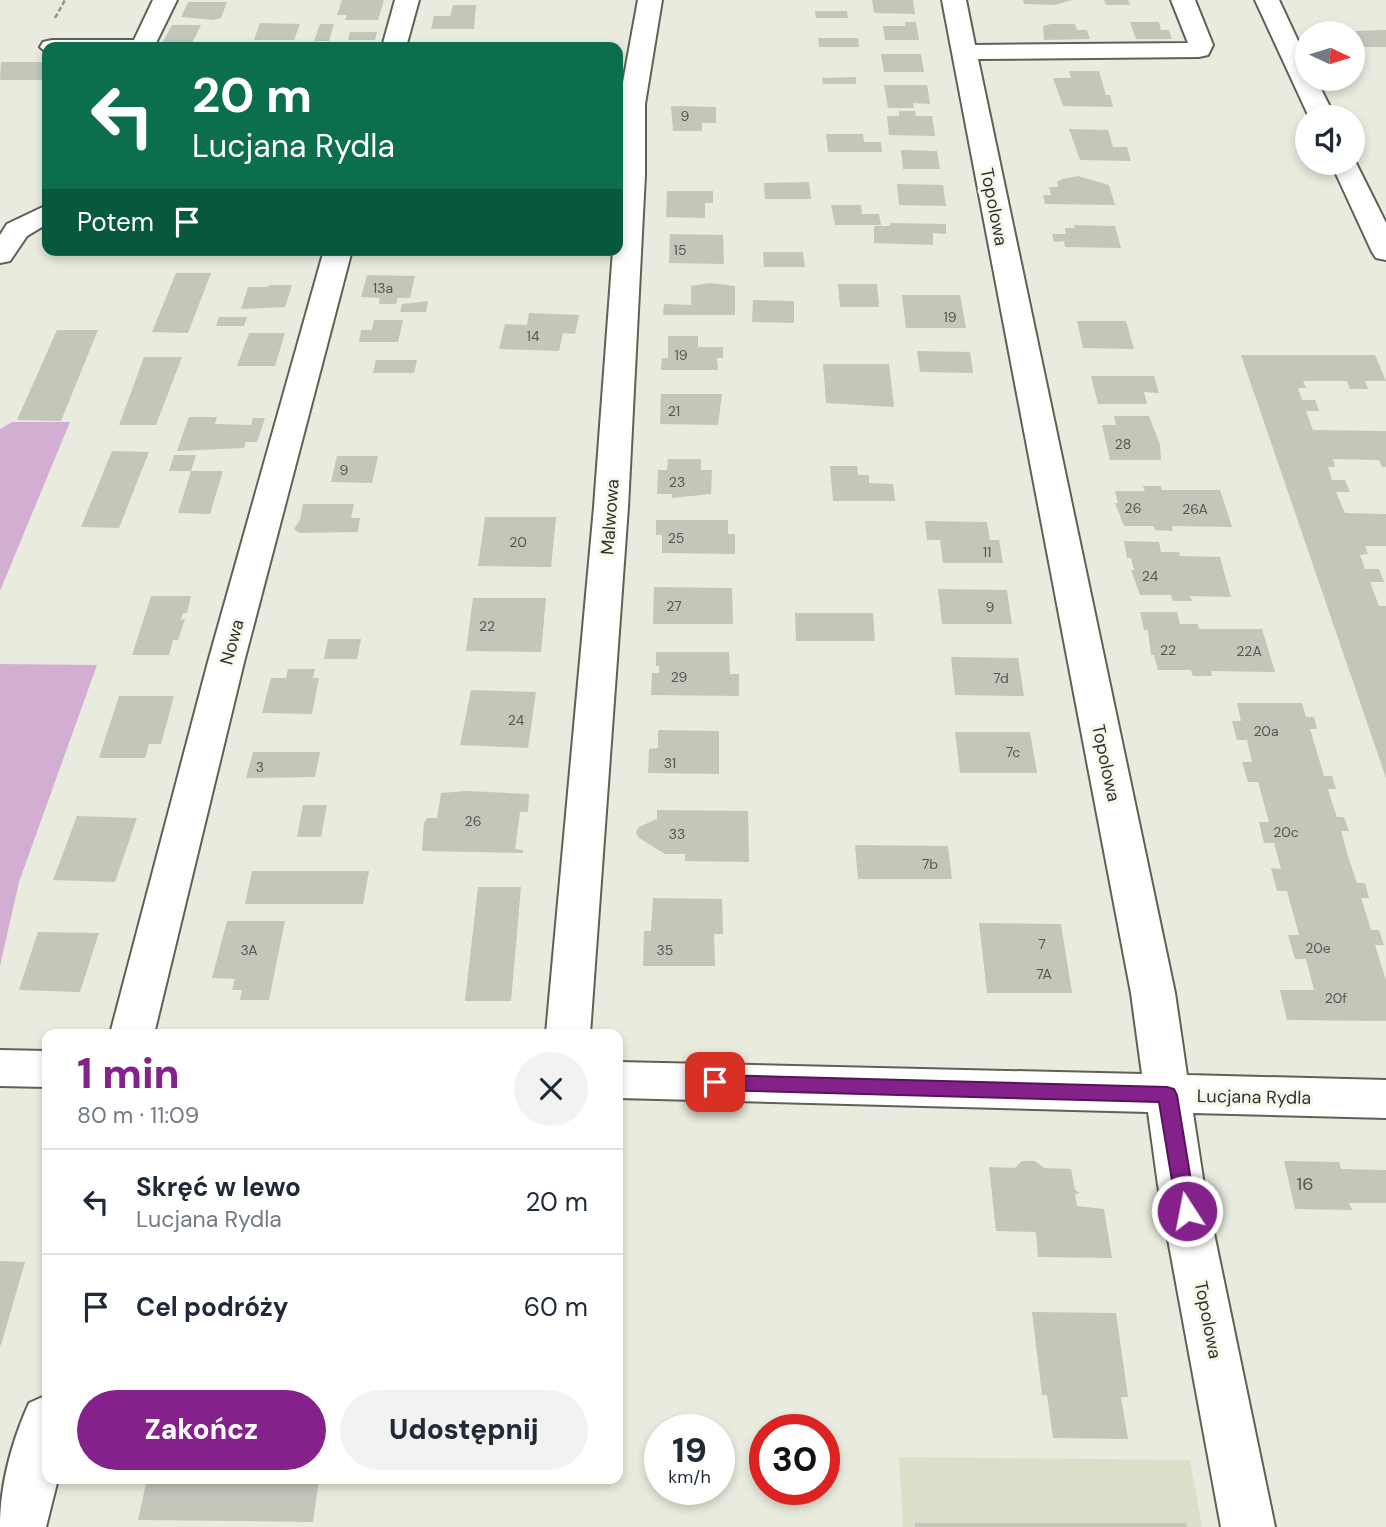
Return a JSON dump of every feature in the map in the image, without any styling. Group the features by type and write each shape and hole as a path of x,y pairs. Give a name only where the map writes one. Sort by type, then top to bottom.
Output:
{"street":[{"path":"144,42 165,0"},
{"path":"395,42 407,0"},
{"name":"Malwowa","path":"568,1029 611,507 632,175 632,104 650,0"},
{"name":"Topolowa","path":"954,0 1153,993 1181,1185 1248,1527"},
{"path":"964,52 1199,50 1200,44 1183,0"},
{"path":"1267,0 1316,105"},
{"path":"1349,175 1386,253"},
{"path":"0,255 17,230 42,216"},
{"name":"Nowa","path":"133,1029 226,662 336,256"},
{"path":"0,1068 42,1069"},
{"name":"Lucjana Rydla","path":"623,1080 1386,1099"},
{"path":"19,1527 42,1439"}],"shaded area":[{"path":"12,422 70,422 0,591 0,429"},
{"path":"0,664 97,665 19,882 0,966"},
{"path":"899,1457 1190,1460 1202,1527 903,1527"}],"building":[{"path":"342,0 384,0 378,20 345,20 347,15 337,15"},
{"path":"872,0 913,0 915,14 874,13"},
{"path":"1023,0 1072,0 1055,5 1024,4"},
{"path":"1104,0 1128,0 1130,5 1106,5"},
{"path":"188,2 227,2 221,18 213,20 181,17"},
{"path":"453,5 476,5 474,29 431,29 434,16 450,16"},
{"path":"815,11 847,11 848,18 816,18"},
{"path":"905,22 916,22 919,40 885,40 883,26 905,26"},
{"path":"1130,22 1159,22 1161,30 1169,30 1172,39 1136,39"},
{"path":"260,23 300,24 294,40 254,40"},
{"path":"320,24 334,24 329,41 314,41"},
{"path":"1075,24 1077,30 1087,30 1090,39 1044,40 1043,26"},
{"path":"172,25 201,25 192,42 163,42"},
{"path":"1386,30 1386,47 1365,47 1365,31"},
{"path":"350,32 377,32 375,40 348,40"},
{"path":"818,38 858,38 859,47 819,47"},
{"path":"881,54 921,54 924,72 884,72"},
{"path":"1,62 42,62 42,80 0,80"},
{"path":"1069,71 1099,71 1106,95 1110,95 1113,107 1063,106 1053,78 1071,78"},
{"path":"856,77 856,84 823,84 822,78"},
{"path":"884,85 927,85 930,104 913,103 914,108 888,108"},
{"path":"671,106 716,107 716,123 702,123 702,131 673,131"},
{"path":"899,111 915,111 916,116 932,116 935,136 889,135 887,116 899,116"},
{"path":"1069,129 1108,130 1113,147 1127,147 1131,161 1080,160"},
{"path":"826,134 863,134 864,142 881,142 882,152 828,152"},
{"path":"901,150 937,151 940,169 903,169"},
{"path":"1078,176 1109,185 1115,205 1045,204 1043,195 1051,195 1049,187 1058,187 1057,182 1062,179"},
{"path":"809,182 811,199 765,199 764,183"},
{"path":"897,184 943,185 946,206 899,205"},
{"path":"667,191 713,191 713,203 705,203 705,218 666,217"},
{"path":"831,205 861,205 862,214 879,214 881,225 835,225"},
{"path":"890,223 946,224 946,234 933,233 933,245 874,243 874,226 890,226"},
{"path":"1074,225 1115,226 1121,248 1065,247 1064,241 1054,242 1052,234 1066,234 1065,228 1075,228"},
{"path":"670,234 723,235 724,264 669,263"},
{"path":"763,252 803,252 805,267 764,267"},
{"path":"176,273 211,273 188,333 152,332"},
{"path":"367,275 415,276 410,298 398,298 396,304 379,304 380,298 361,297"},
{"path":"709,283 735,286 735,315 663,315 664,304 691,305 691,286"},
{"path":"838,284 877,284 879,307 840,307"},
{"path":"292,285 285,307 241,309 248,287"},
{"path":"902,295 960,295 966,328 906,328"},
{"path":"753,300 794,301 794,323 752,322"},
{"path":"428,301 426,312 400,312 402,304"},
{"path":"529,313 579,315 575,334 563,333 559,351 499,349 505,324 527,325"},
{"path":"219,317 247,317 244,326 216,326"},
{"path":"374,320 403,320 398,342 359,342 361,330 372,330"},
{"path":"1077,321 1126,321 1134,349 1083,348"},
{"path":"57,330 98,330 61,421 17,420"},
{"path":"249,333 285,333 275,366 237,366"},
{"path":"668,336 698,336 698,347 723,347 723,358 717,358 718,370 661,370 662,358 668,358"},
{"path":"917,351 970,352 973,373 920,372"},
{"path":"1241,355 1375,355 1386,381 1365,381 1368,389 1350,389 1347,381 1303,381 1306,388 1298,388 1302,400 1315,400 1319,411 1306,411 1313,430 1386,431 1386,467 1382,467 1379,460 1333,459 1335,467 1328,467 1332,480 1345,480 1350,492 1336,492 1345,513 1386,514 1386,546 1365,546 1368,554 1360,555 1365,569 1379,569 1384,582 1370,582 1379,606 1386,606 1386,778"},
{"path":"144,357 182,357 156,425 119,425"},
{"path":"376,360 417,360 414,373 373,373"},
{"path":"823,364 889,364 894,407 826,403"},
{"path":"1091,376 1154,376 1159,393 1144,392 1147,404 1098,404"},
{"path":"661,394 722,394 718,425 660,424"},
{"path":"1114,416 1149,416 1160,445 1161,460 1110,460 1102,425 1116,425"},
{"path":"189,417 217,417 215,424 251,425 253,418 265,418 257,442 246,442 244,448 177,451"},
{"path":"112,451 149,452 119,528 81,527"},
{"path":"174,455 196,455 191,471 169,471"},
{"path":"337,456 378,456 372,483 331,482"},
{"path":"668,459 701,459 701,470 712,470 711,494 672,498 672,494 657,494 658,470 667,470"},
{"path":"830,466 857,466 858,475 869,475 869,483 893,484 895,501 833,501"},
{"path":"191,471 223,471 210,514 178,513"},
{"path":"1143,486 1161,486 1162,490 1220,490 1232,527 1172,526 1173,531 1155,530 1153,526 1124,526 1115,503 1118,503 1115,491 1145,491"},
{"path":"303,504 354,504 351,518 360,518 358,532 299,533 294,529 300,520"},
{"path":"485,517 556,517 551,567 478,566"},
{"path":"656,520 728,520 728,534 735,534 735,554 662,553 662,535 656,535"},
{"path":"925,521 987,522 990,540 999,540 1003,563 943,563 940,540 927,540"},
{"path":"1124,541 1159,542 1161,552 1179,552 1180,556 1220,557 1231,597 1190,596 1192,601 1173,601 1171,595 1140,595"},
{"path":"654,587 732,588 733,624 653,624"},
{"path":"938,589 1007,590 1012,624 942,624"},
{"path":"151,596 191,596 187,613 183,613 181,620 185,619 178,640 173,640 169,655 132,655"},
{"path":"473,598 546,598 541,652 466,651"},
{"path":"1140,612 1177,612 1180,624 1198,624 1199,629 1262,629 1275,672 1211,671 1212,676 1193,676 1191,670 1158,670 1154,655 1151,655 1148,630 1144,630"},
{"path":"795,613 873,613 875,641 796,641"},
{"path":"328,639 361,639 357,659 324,659"},
{"path":"656,652 729,652 730,674 739,674 739,696 651,695 652,673 659,673"},
{"path":"951,657 1018,658 1024,696 955,695"},
{"path":"288,669 315,669 313,678 319,678 312,714 262,713 271,678 286,678"},
{"path":"471,690 536,692 528,748 460,745"},
{"path":"119,696 174,696 161,744 149,744 145,758 99,758"},
{"path":"1237,703 1302,703 1306,717 1314,717 1317,729 1310,729 1324,776 1332,776 1336,789 1328,789 1332,803 1337,817 1344,817 1349,831 1341,831 1348,856 1357,883 1365,883 1369,898 1361,898 1371,930 1379,930 1384,945 1375,945 1386,980 1386,1021 1287,1020 1280,990 1314,990 1306,959 1295,959 1288,935 1299,935 1287,891 1277,891 1271,868 1281,869 1274,843 1264,843 1259,822 1269,822 1258,782 1248,782 1242,762 1252,762 1247,740 1237,740 1232,721 1241,721"},
{"path":"658,730 719,731 719,774 648,773 649,749 658,748"},
{"path":"955,732 1030,732 1037,773 960,773"},
{"path":"253,752 320,752 315,777 246,778"},
{"path":"467,791 529,794 528,812 520,812 515,849 523,850 523,853 422,851 424,823 427,818 437,818 441,793"},
{"path":"303,805 327,805 321,837 297,837"},
{"path":"657,810 748,811 749,862 685,861 685,854 665,854 639,838 636,832 639,827 657,819"},
{"path":"77,816 137,818 115,882 53,880"},
{"path":"855,845 948,846 952,879 858,879"},
{"path":"252,871 369,871 363,904 245,904"},
{"path":"478,887 521,887 511,1001 465,1001"},
{"path":"653,898 722,899 723,934 714,934 715,966 643,966 644,931 651,931"},
{"path":"227,921 285,921 269,1000 240,1000 242,990 232,990 235,979 212,978"},
{"path":"979,923 1061,924 1072,993 987,993"},
{"path":"38,932 99,933 80,992 19,990"},
{"path":"1022,1161 1035,1161 1044,1168 1071,1169 1075,1190 1080,1193 1075,1194 1077,1206 1104,1209 1112,1258 1038,1257 1036,1232 996,1231 989,1167 1015,1168"},
{"path":"1284,1161 1339,1162 1341,1169 1386,1170 1386,1203 1349,1203 1352,1210 1295,1209"},
{"path":"0,1261 25,1262 1,1345 0,1345"},
{"path":"1032,1312 1116,1313 1128,1397 1121,1397 1128,1439 1053,1438 1047,1395 1042,1395"},
{"path":"146,1484 318,1484 313,1522 138,1520"},
{"path":"915,1523 1186,1523 1187,1527 915,1527"}],"route":[{"path":"715,1082 1167,1095 1187,1211"}]}
